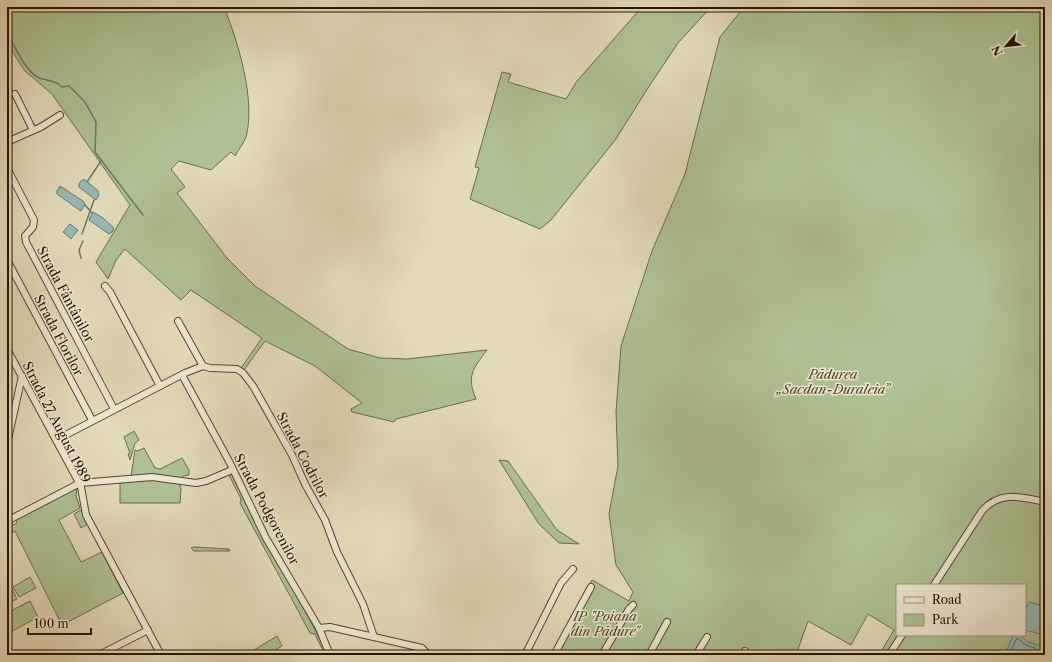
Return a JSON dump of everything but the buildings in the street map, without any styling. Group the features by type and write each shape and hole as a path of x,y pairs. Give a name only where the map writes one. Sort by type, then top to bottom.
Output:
{"street":[{"path":"15,94 33,130"},
{"path":"7,142 60,115"},
{"name":"Strada Fântânilor","path":"7,168 34,220 33,226 25,236 26,242 114,409"},
{"name":"Strada Florilor","path":"7,260 92,420"},
{"path":"105,286 110,292 160,386"},
{"path":"56,440 92,420 203,366 178,322"},
{"name":"Strada 27 August 1989","path":"7,349 80,483 86,515 161,655"},
{"name":"Strada Codrilor","path":"203,366 210,368 237,369 243,373 253,386 292,455 305,484 325,520 337,552 363,604 374,637"},
{"name":"Strada Podgorenilor","path":"182,375 266,538 319,628 330,655"},
{"path":"7,444 22,376"},
{"path":"7,521 80,483 152,477 196,483 232,470"},
{"path":"935,584 982,511 990,502 999,497 1014,496 1045,502"},
{"path":"525,655 561,582 573,569"},
{"path":"554,655 591,587"},
{"path":"602,655 629,609 633,605"},
{"path":"649,655 667,622"},
{"path":"319,628 330,627 422,648 429,655"},
{"path":"100,655 148,630"},
{"path":"889,655 901,636"},
{"path":"696,655 707,637"}],"green space":[{"path":"7,7 224,7 235,37 244,71 249,106 246,137 235,156 231,152 211,170 179,161 171,169 185,187 177,193 227,258 255,286 348,349 380,358 407,359 487,350 472,373 471,378 473,391 476,399 396,419 394,422 352,412 351,409 362,403 315,366 265,341 244,370 241,368 262,338 191,290 181,300 125,249 116,260 108,279 96,262 130,205 52,94 25,71 17,59 7,41"},
{"path":"642,7 711,7 678,43 616,139 551,220 540,229 470,199 479,168 475,167 502,72 511,74 508,82 566,99 577,81"},
{"name":"Pădurea „Sacdan-Duraleia”","path":"744,7 1045,7 1045,655 879,655 894,630 868,614 851,645 808,621 796,655 552,655 592,580 629,601 633,592 616,565 609,514 618,466 616,412 621,346 652,251 685,174 720,37"},
{"path":"134,431 139,440 135,443 130,460 128,454 130,453 124,437"},
{"path":"144,448 155,468 160,469 182,458 189,470 189,475 183,476 183,479 155,476 131,476 135,450 138,451"},
{"path":"499,460 508,461 557,530 579,544 559,543 539,524"},
{"path":"232,474 268,546 289,580 328,655 325,655 315,634 310,633 240,503 241,499 229,475"},
{"path":"156,479 179,482 181,489 180,503 120,503 120,481"},
{"path":"77,487 76,496 80,508 59,520 81,562 102,552 123,593 62,625 15,531 7,536 7,523 10,522 14,525 17,523 16,518"},
{"path":"81,510 87,522 86,525 81,528 74,514"},
{"path":"191,548 229,549 230,551 194,551"},
{"path":"30,577 36,588 19,597 13,587"},
{"path":"11,587 17,599 7,604 7,590"},
{"path":"30,601 38,617 7,634 7,613"},
{"path":"277,636 282,646 267,655 257,655 254,650"}],"water":[{"path":"84,179 98,191 99,195 96,200 79,187 79,183"},
{"path":"60,186 83,201 85,204 81,211 57,194"},
{"path":"93,212 103,218 114,228 112,232 109,234 89,220"},
{"path":"70,224 78,230 71,239 63,232"},
{"path":"1030,602 1045,607 1041,634 1026,630 1026,608"},
{"path":"1013,636 1021,636 1028,642 1045,647 1036,655 1005,655"}],"waterway":[{"path":"7,32 20,57 34,75 57,83 62,87 69,86 85,102 96,122 95,152 143,215"},
{"path":"87,182 101,161"},
{"path":"82,234 94,200"},
{"path":"85,205 92,213"},
{"path":"81,258 79,250 83,241"}],"park label":[{"name":"IP \"Poiana din Pădure\"","path":"605,624"}]}
